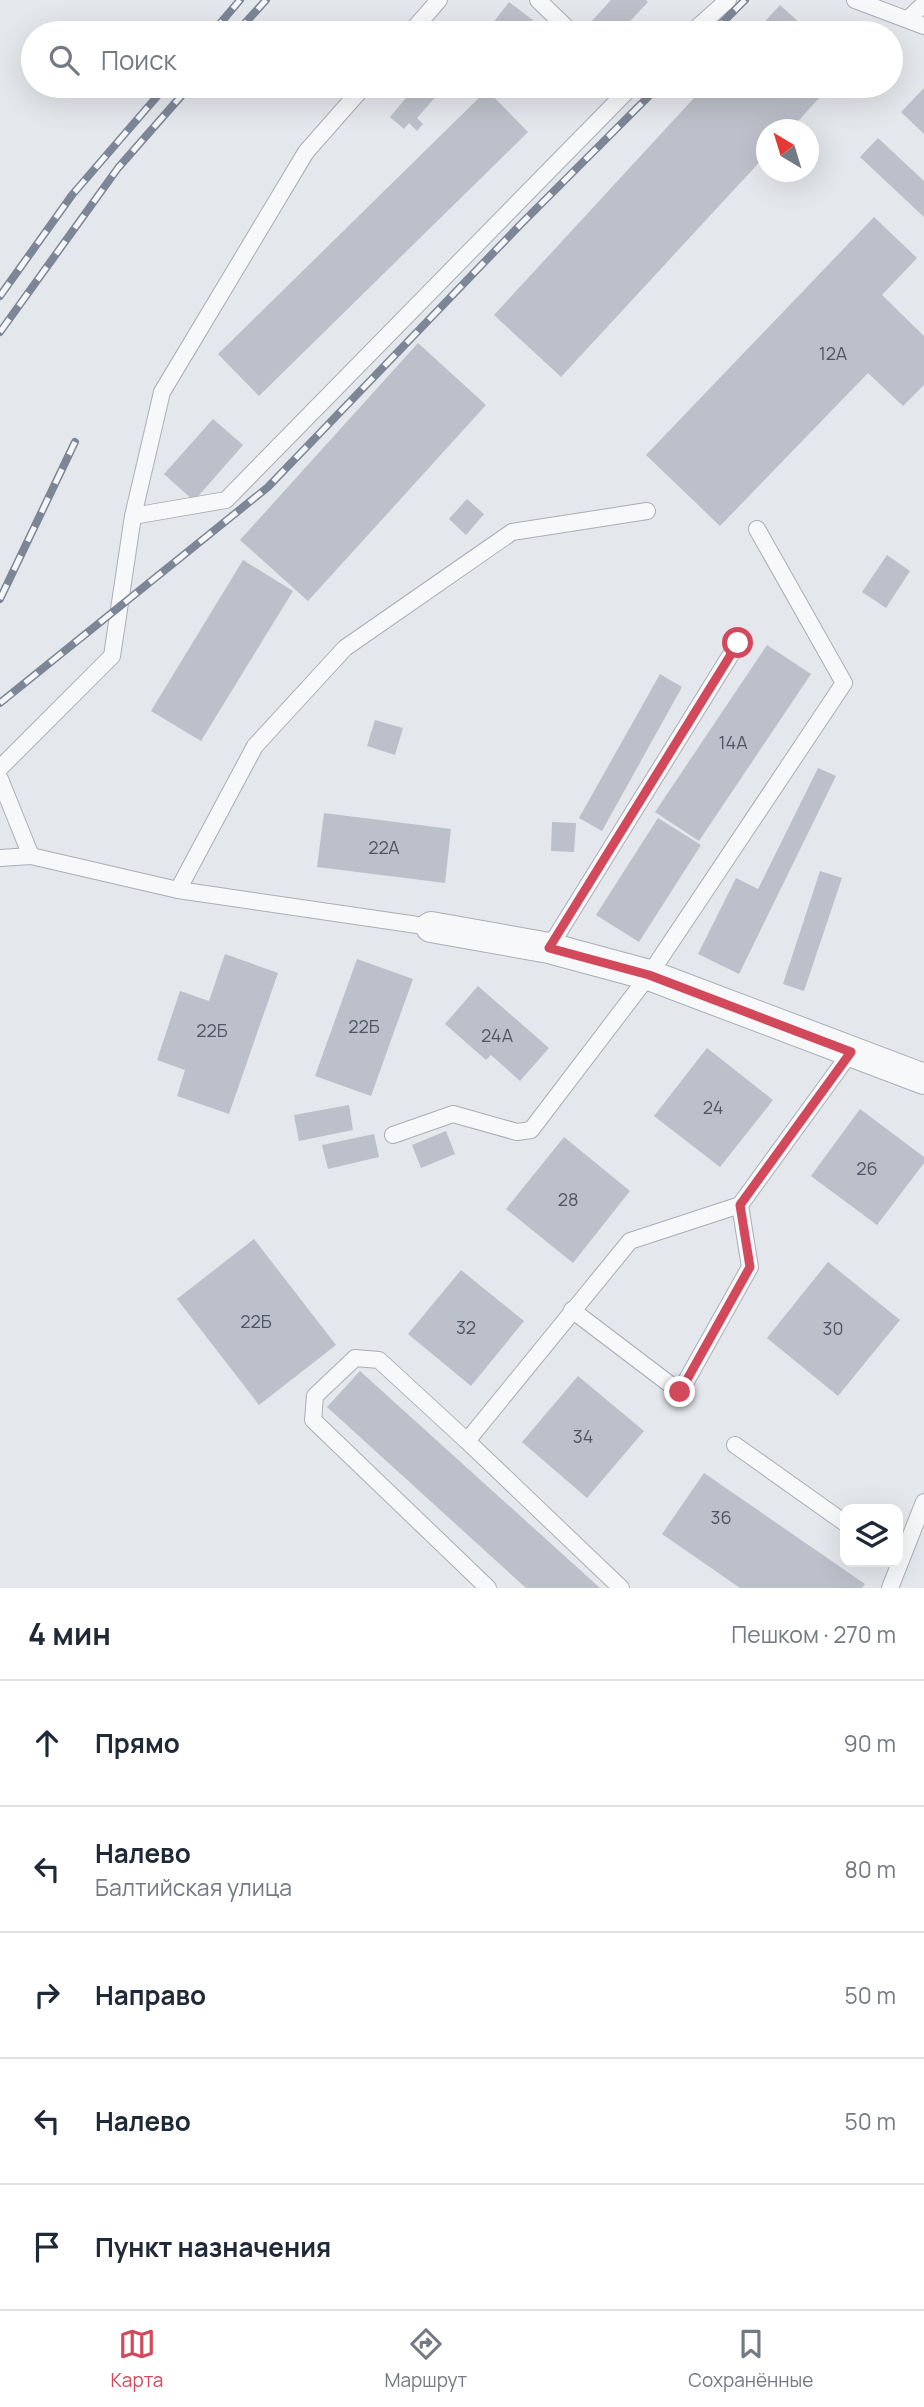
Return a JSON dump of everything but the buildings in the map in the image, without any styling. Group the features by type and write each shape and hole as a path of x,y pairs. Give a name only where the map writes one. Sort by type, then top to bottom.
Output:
{"street":[{"path":"431,927 549,948 649,975 924,1079"}],"lane":[{"path":"421,21 439,0"},
{"path":"538,0 560,21"},
{"path":"704,21 728,0"},
{"path":"855,0 924,26"},
{"path":"908,19 924,5"},
{"path":"0,768 112,656 133,516 162,392 306,152 353,98"},
{"path":"133,516 226,500 618,98"},
{"path":"178,890 255,746 345,648 512,533 648,511"},
{"path":"394,1135 453,1114 517,1132 531,1130 649,975 844,683 757,529"},
{"path":"549,948 738,643"},
{"path":"0,779 31,856"},
{"path":"0,858 31,856 178,890 431,927"},
{"path":"467,1441 630,1241 740,1205 851,1052"},
{"path":"572,1310 680,1392 750,1267 740,1205"},
{"path":"488,1588 313,1420 315,1396 355,1357 379,1360 621,1588"},
{"path":"735,1445 840,1519"},
{"path":"903,1552 924,1502"},
{"path":"891,1588 897,1567"}],"railway":[{"path":"222,21 240,0"},
{"path":"247,21 266,0"},
{"path":"724,21 745,0"},
{"path":"0,296 72,195 156,98"},
{"path":"0,332 118,168 179,98"},
{"path":"0,703 268,487 520,225 647,98"},
{"path":"0,599 75,442"}],"route":[{"path":"680,1392 750,1267 740,1205 851,1052 649,975 549,948 738,643"}]}
